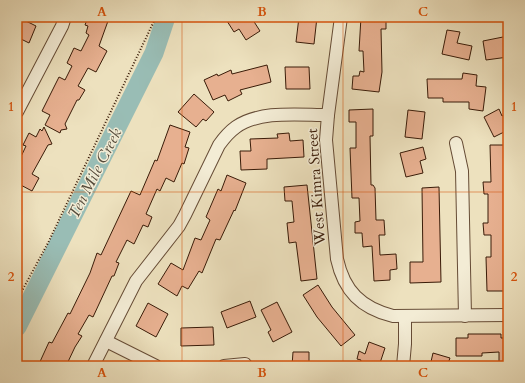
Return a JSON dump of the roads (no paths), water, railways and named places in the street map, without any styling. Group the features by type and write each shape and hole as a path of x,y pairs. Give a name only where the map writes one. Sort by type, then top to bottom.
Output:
{"street":[{"path":"17,112 62,26 65,17"},
{"name":"West Kimra Street","path":"341,17 326,140 337,259 344,282 351,292 365,304 381,313 392,316 508,315"},
{"path":"93,366 136,281 186,215 219,145 226,135 235,127 258,117 328,115"},
{"path":"456,143 462,171 464,316"},
{"path":"403,366 405,317"},
{"path":"106,341 156,366"},
{"path":"224,366 245,364"}],"waterway":[{"name":"Ten Mile Creek","path":"17,327 154,53 166,17"}]}
